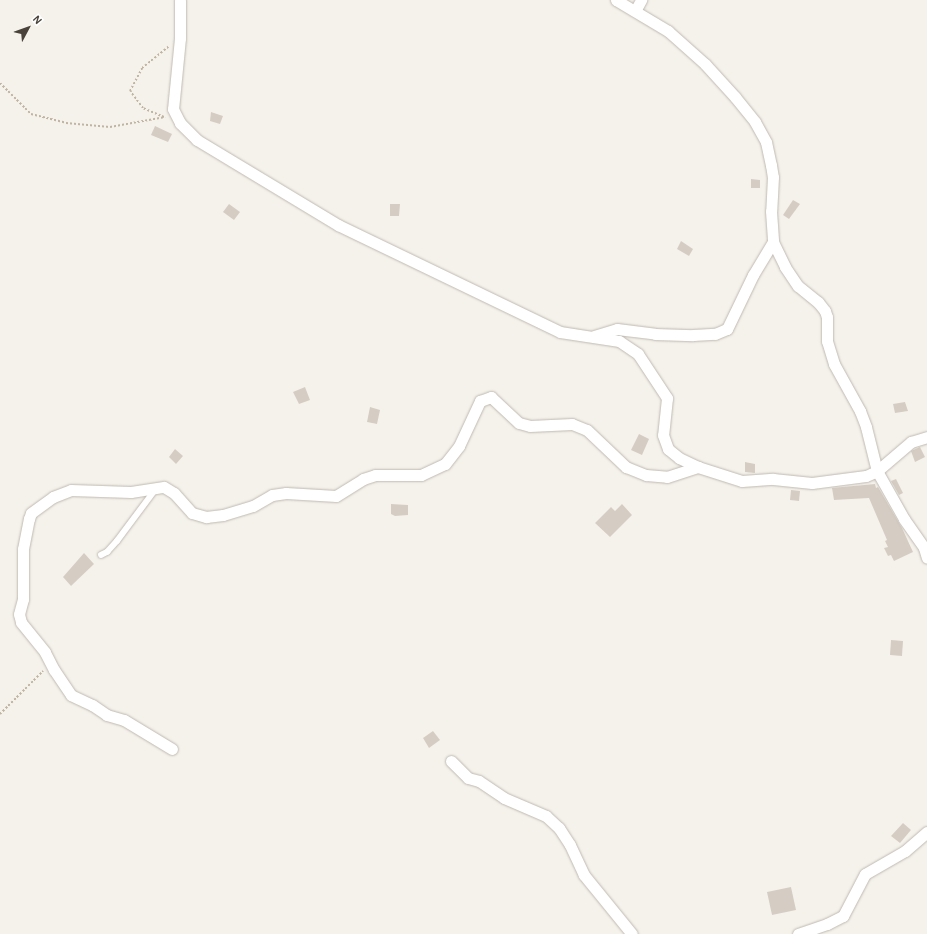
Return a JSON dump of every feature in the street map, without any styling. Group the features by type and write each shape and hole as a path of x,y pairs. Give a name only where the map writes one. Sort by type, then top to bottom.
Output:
{"street":[{"path":"180,0 180,38 169,113 197,140 338,225 560,332 619,341 638,354 667,398 663,435 668,448 679,458 698,467 742,481 773,479 812,483 866,476 877,471 911,442 927,437"},
{"path":"616,0 668,31 705,64 755,122 766,142 772,164 773,176 771,211 773,242 785,267 798,286 818,302 825,310 827,341 834,364 860,411 877,471 904,519 926,551"},
{"path":"635,11 641,0"},
{"path":"593,337 617,329 655,334 692,335 720,333 727,329 731,324 753,276 773,242"},
{"path":"172,749 124,720 102,712 92,704 72,695 63,685 41,647 25,628 19,614 23,599 23,549 31,513 53,497 71,490 131,492 164,488 174,493 192,513 206,518 223,516 253,506 272,495 293,493 336,496 363,479 375,475 421,475 445,464 459,446 480,401 491,397 520,423 530,426 572,424 587,430 626,466 646,475 667,477 698,467"},
{"path":"451,761 468,778 479,781 504,798 546,816 559,828 570,845 584,875 632,934"},
{"path":"798,934 827,924 843,916 865,874 905,851 927,832"}],"lane":[{"path":"101,555 107,552 117,541 156,488"}],"path":[{"path":"169,113 143,108 130,91 142,68 180,38"},
{"path":"0,83 31,114 66,123 110,127 169,113"},
{"path":"0,714 51,663"}],"building":[{"path":"211,112 223,116 220,124 210,121"},
{"path":"155,126 172,134 168,142 151,135"},
{"path":"751,179 760,180 760,188 751,188"},
{"path":"793,200 800,204 789,219 783,215"},
{"path":"229,204 240,212 234,220 223,212"},
{"path":"390,204 400,204 399,216 390,216"},
{"path":"681,241 693,249 689,256 677,249"},
{"path":"305,387 310,400 299,404 293,392"},
{"path":"905,402 908,411 895,413 893,404"},
{"path":"370,407 380,410 377,424 367,422"},
{"path":"639,434 649,439 642,455 631,450"},
{"path":"920,447 925,457 915,462 911,451"},
{"path":"175,449 183,456 176,464 169,457"},
{"path":"745,462 755,464 755,473 745,472"},
{"path":"896,479 903,493 899,495 891,481"},
{"path":"875,484 876,488 878,487 902,528 913,552 894,561 891,555 888,556 884,548 888,547 885,541 887,540 869,498 834,500 832,488"},
{"path":"791,490 800,491 799,501 790,500"},
{"path":"391,504 408,505 408,515 395,516 391,514"},
{"path":"622,504 632,515 610,537 595,523 611,507 615,511"},
{"path":"84,553 94,564 71,586 63,577"},
{"path":"891,640 903,641 902,656 890,655"},
{"path":"433,731 440,740 429,748 423,738"},
{"path":"903,823 911,830 900,843 891,836"},
{"path":"791,887 796,910 772,915 767,892"}]}
